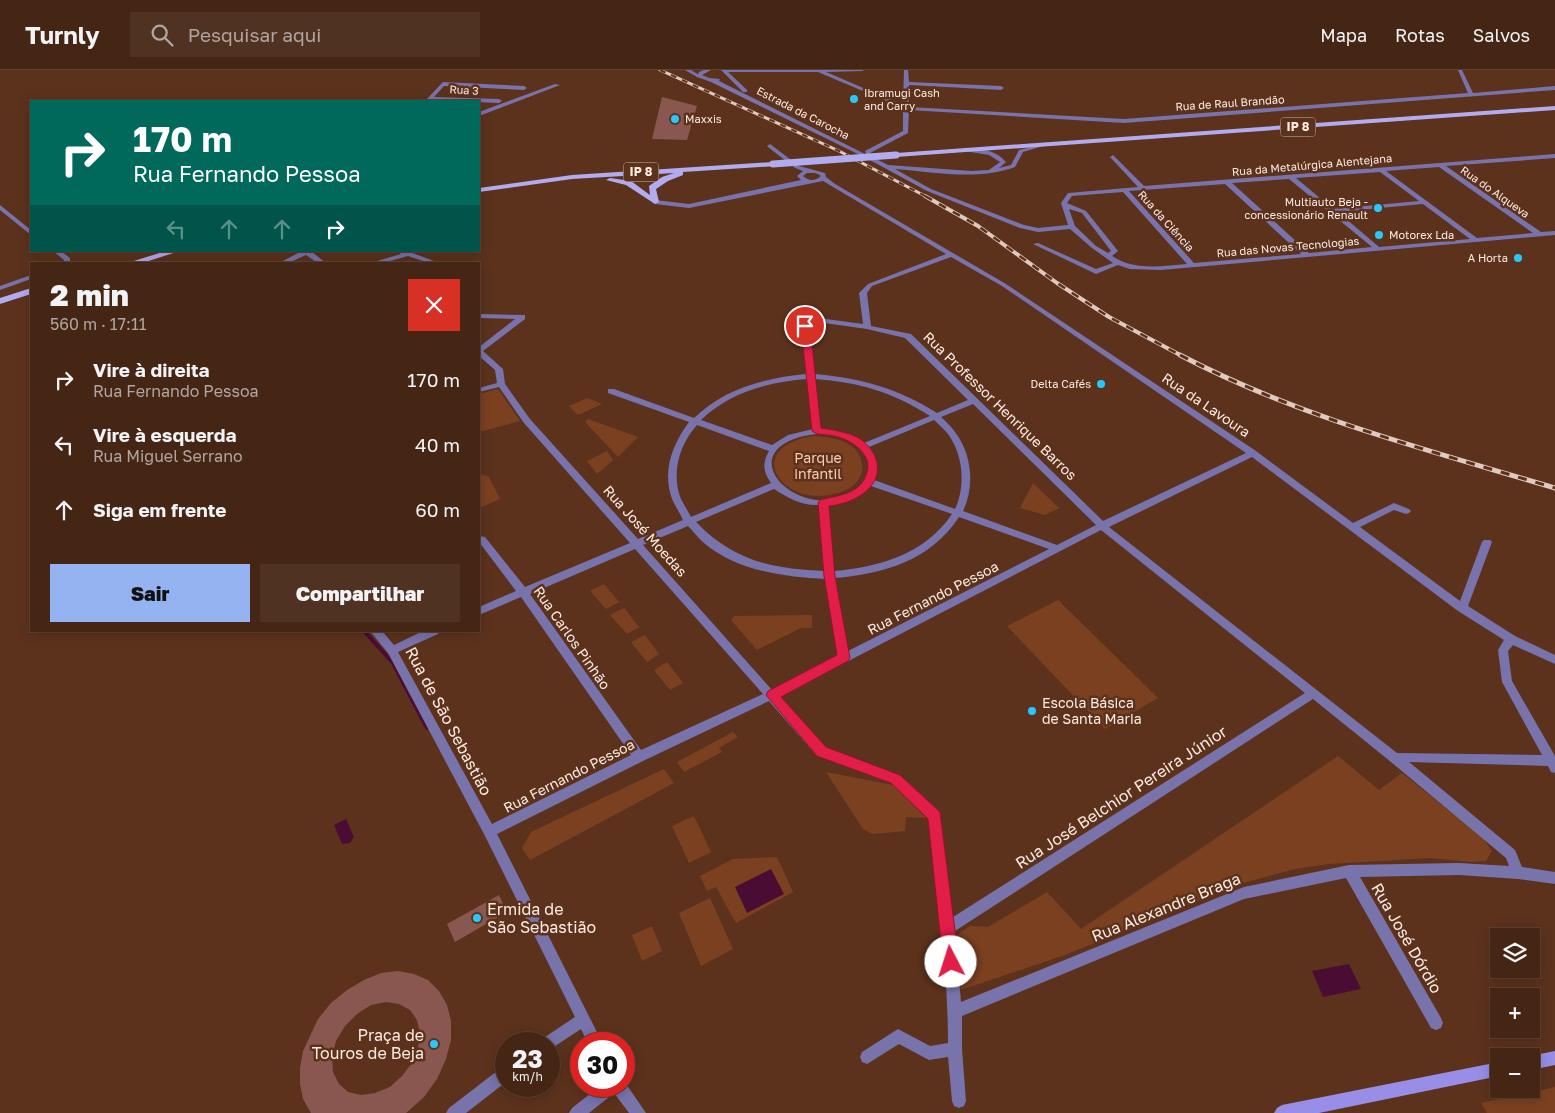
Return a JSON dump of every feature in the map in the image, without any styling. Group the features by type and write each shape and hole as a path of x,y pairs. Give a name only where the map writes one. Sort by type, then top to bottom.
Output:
{"main road":[{"name":"IP 8","path":"509,186 593,180 671,170 1555,108"},
{"name":"IP 8","path":"480,190 572,178 680,173 772,164"},
{"path":"652,188 665,179 680,173"},
{"path":"639,189 639,179 642,174 651,178 655,202"},
{"path":"593,180 628,182 655,202"},
{"path":"135,262 172,252"},
{"path":"0,301 30,291"},
{"path":"1540,1061 1555,1058"},
{"path":"1282,1113 1490,1071"}],"street":[{"path":"689,70 707,70"},
{"name":"Estrada da Carocha","path":"689,70 699,76 728,86 934,192 1022,227 1038,230 1072,227"},
{"path":"699,76 707,70"},
{"path":"712,80 724,73 739,71 862,70"},
{"path":"870,158 867,152 906,132 906,70"},
{"path":"1460,70 1471,94"},
{"name":"Rua de Raul Brandão","path":"820,71 907,108 1124,121 1555,88"},
{"path":"724,73 755,100"},
{"path":"724,73 725,82 728,86 738,85"},
{"path":"907,83 1001,88"},
{"path":"428,100 443,84 524,88"},
{"path":"480,114 557,86"},
{"name":"Rua 3","path":"480,101 498,101"},
{"path":"885,166 989,171 1008,169 1016,162 1021,151 1041,145"},
{"path":"770,146 797,168 801,176 807,181"},
{"path":"966,150 992,154 1001,159 1003,162 1001,166 989,171"},
{"name":"Rua da Metalúrgica Alentejana","path":"1066,206 1064,203 1070,194 1555,156"},
{"path":"1113,157 1142,188"},
{"name":"Rua do Alqueva","path":"1440,165 1539,234"},
{"path":"655,202 689,206 820,179 821,173 797,168"},
{"path":"1380,169 1476,240"},
{"path":"788,185 809,171"},
{"path":"1291,177 1378,249"},
{"name":"Rua da Lavoura","path":"820,179 1004,285 1253,453 1462,608 1511,639 1555,660"},
{"path":"1227,182 1307,255"},
{"name":"Rua da Ciência","path":"1124,189 1192,265"},
{"path":"1332,210 1425,202"},
{"path":"1066,206 1072,227"},
{"path":"1066,206 1084,212 1115,251 1108,256"},
{"path":"0,207 30,232"},
{"name":"Rua das Novas Tecnologias","path":"1072,227 1094,248 1130,268 1192,265 1555,233"},
{"path":"1036,244 1096,272 1118,263"},
{"path":"58,252 68,259 67,262"},
{"path":"283,262 293,254 307,252 321,262"},
{"path":"376,262 404,252 433,262"},
{"path":"867,327 863,293 870,285 953,254"},
{"path":"0,288 30,277"},
{"path":"480,316 522,317 480,350"},
{"name":"Rua Professor Henrique Barros","path":"811,376 805,326 807,318 867,327 908,336 1102,526 1395,758 1511,854 1518,873"},
{"name":"Rua José Moedas","path":"482,359 499,369 501,384 527,421 821,752 895,779 935,816 948,928 955,1012 955,1049 959,1101"},
{"path":"811,376 817,431"},
{"path":"811,376 834,377 879,386 919,405 936,417 954,438 965,462 966,488 957,514 945,530 929,545 885,567 858,573 830,576 796,574 763,567 733,556 708,540 689,521 679,505 673,488 671,470 674,453 682,436 693,422 707,409 744,389 765,382 811,376"},
{"path":"480,390 501,384"},
{"path":"611,391 772,449"},
{"path":"864,446 975,400"},
{"path":"817,431 848,436 864,446 872,460 873,475 864,489 851,496 823,503 791,496 775,485 767,471 767,464 772,449 786,438 806,432 817,431"},
{"name":"Rua Fernando Pessoa","path":"489,832 639,756 772,695 1102,526 1253,453"},
{"path":"870,482 957,514 1060,548"},
{"path":"480,611 775,485"},
{"path":"823,503 830,576 844,658"},
{"path":"1354,527 1394,506 1406,511"},
{"name":"Rua Carlos Pinhão","path":"480,539 522,592 639,756"},
{"path":"1462,608 1487,542"},
{"name":"Rua de São Sebastião","path":"376,632 392,650 489,832 590,1032"},
{"path":"392,650 432,632"},
{"path":"1511,639 1503,650 1507,682 1554,763"},
{"name":"Rua José Belchior Pereira Júnior","path":"948,928 1312,694"},
{"path":"1395,758 1416,757 1554,763"},
{"name":"Rua Alexandre Braga","path":"955,1012 1244,893 1349,871 1459,869 1518,873 1555,878"},
{"name":"Rua José Dórdio","path":"1349,871 1436,1023"},
{"path":"560,1036 584,1019"},
{"path":"866,1057 898,1036 929,1053 955,1049"},
{"path":"454,1113 495,1081"},
{"path":"577,1113 598,1097"},
{"path":"626,1097 638,1113"}],"green space":[{"path":"498,389 520,421 480,432 480,394"},
{"path":"587,398 602,404 578,415 569,406"},
{"path":"588,419 638,437 618,457 585,422"},
{"name":"Parque infantil","path":"813,436 828,437 841,441 856,450 860,456 862,469 858,481 853,486 825,496 806,494 790,488 779,478 774,466 778,454 790,443"},
{"path":"607,451 613,460 597,474 587,461"},
{"path":"480,473 489,477 500,499 480,508"},
{"path":"1033,483 1059,508 1045,515 1020,508"},
{"path":"604,584 619,602 606,609 590,591"},
{"path":"1058,600 1158,698 1105,729 1007,626"},
{"path":"624,608 639,627 627,634 610,615"},
{"path":"812,615 812,628 801,628 757,650 731,620 734,616"},
{"path":"645,635 659,654 647,662 631,642"},
{"path":"667,662 683,683 670,690 654,670"},
{"path":"733,732 738,737 719,748 722,752 684,772 677,762"},
{"path":"1338,756 1379,790 1402,773 1483,838 1492,851 1486,861 1473,862 1430,858 1329,864 1295,869 1239,884 1065,955 961,990 954,937 970,926 988,927 1047,892 1081,929"},
{"path":"664,769 674,783 530,860 522,848 531,832"},
{"path":"826,772 893,785 926,818 906,817 905,831 872,834 863,829"},
{"path":"694,816 711,852 689,863 672,826"},
{"path":"777,857 793,892 736,923 716,887 707,891 700,876 733,859"},
{"path":"710,898 733,949 701,966 679,913"},
{"path":"652,926 662,951 642,961 632,935"},
{"path":"1555,1087 1555,1113 1487,1113 1481,1103 1504,1098 1540,1098 1540,1090"}],"shaded area":[{"path":"346,819 354,837 350,843 342,844 334,825"},
{"path":"771,869 784,894 747,913 735,887"},
{"path":"1349,964 1361,989 1323,997 1312,971"}],"building":[{"name":"Maxxis","path":"662,97 697,106 687,140 652,139"},
{"name":"Ermida de São Sebastião","path":"499,895 507,912 455,942 447,924"},
{"name":"Praça de Touros de Beja","path":"398,971 414,974 428,980 439,991 447,1005 451,1021 451,1040 446,1059 437,1079 424,1097 406,1113 311,1113 303,1099 300,1084 300,1068 303,1051 318,1019 331,1003 347,990 381,973","holes":["386,1002 399,1004 410,1010 417,1020 420,1033 418,1048 412,1063 390,1087 375,1093 361,1095 348,1092 339,1084 333,1072 332,1057 336,1041 345,1026 357,1014 371,1005"]}],"waterway":[{"path":"365,632 393,663 427,728"}],"railway":[{"path":"660,70 839,151 927,197"},
{"path":"925,196 978,226 1057,283 1109,317 1182,356"},
{"path":"1182,356 1271,397 1364,431 1555,488"}],"place":[{"name":"Ibramugi Cash and Carry","path":"854,99"},
{"name":"Maxxis","path":"675,119"},
{"name":"Multiauto Beja - concessionário Renault","path":"1378,208"},
{"name":"Motorex Lda","path":"1379,235"},
{"name":"A Horta","path":"1518,258"},
{"name":"Delta Cafés","path":"1101,384"},
{"name":"Escola Básica de Santa Maria","path":"1032,711"},
{"name":"Ermida de São Sebastião","path":"477,918"},
{"name":"Praça de Touros de Beja","path":"434,1044"}],"route":[{"path":"805,326 817,431 828,431 848,436 864,446 869,453 874,467 870,482 864,489 846,499 823,503 830,576 844,658 772,695 821,752 895,779 935,816 951,962"}]}
